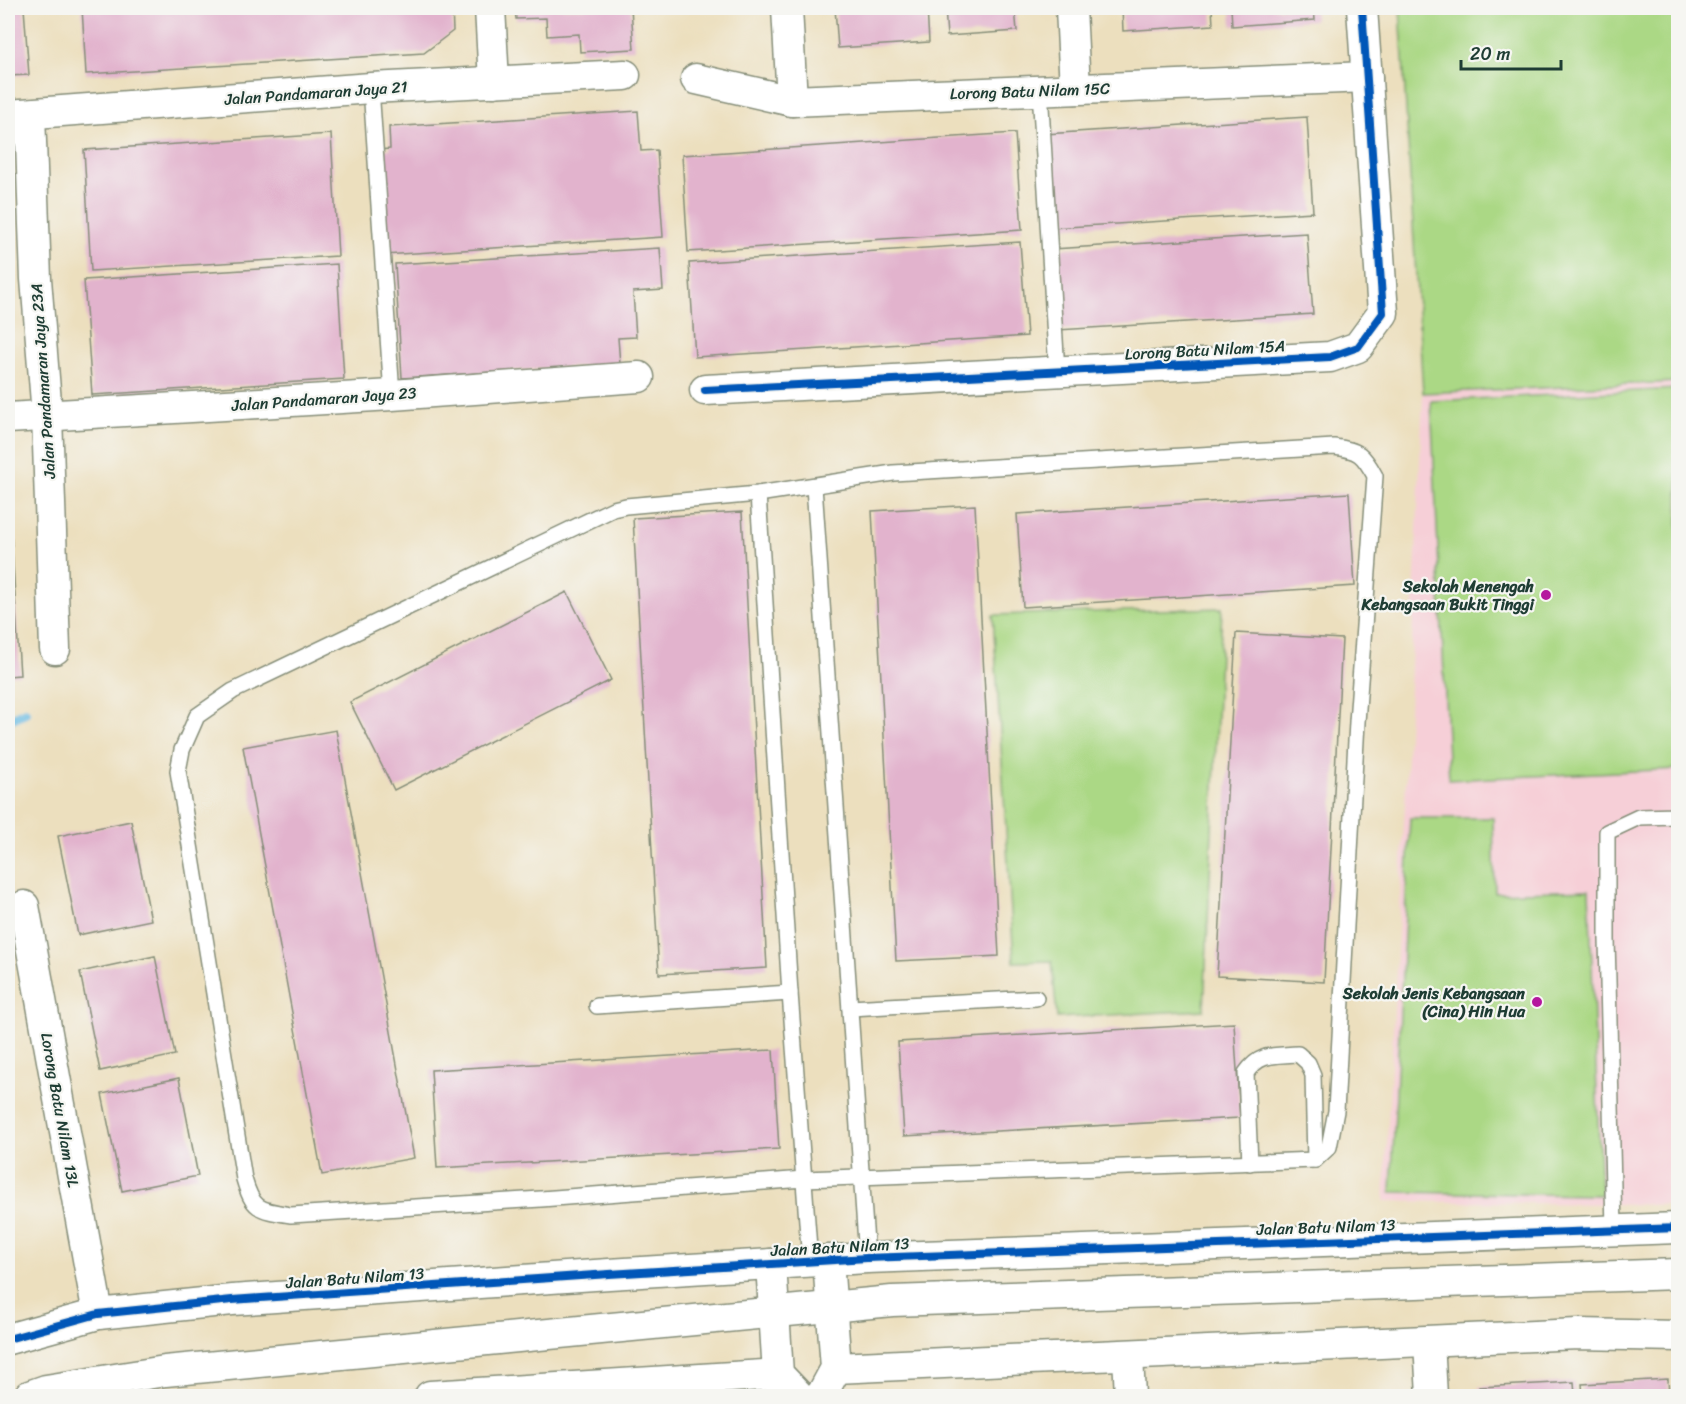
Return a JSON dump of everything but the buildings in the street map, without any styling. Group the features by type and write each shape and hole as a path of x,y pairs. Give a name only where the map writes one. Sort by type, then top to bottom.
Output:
{"street":[{"path":"490,8 494,82"},
{"path":"788,8 792,101"},
{"path":"1071,8 1075,89"},
{"name":"Lorong Batu Nilam 15A","path":"705,390 1330,357 1358,347 1383,313 1362,8"},
{"name":"Jalan Pandamaran Jaya 21","path":"19,114 370,88 625,75"},
{"name":"Lorong Batu Nilam 15C","path":"696,79 792,101 1366,77"},
{"name":"Jalan Pandamaran Jaya 23A","path":"19,114 48,416 55,649"},
{"name":"Jalan Pandamaran Jaya 23","path":"8,418 392,395 639,377"},
{"name":"Lorong Batu Nilam 13L","path":"24,906 98,1314"},
{"name":"Jalan Batu Nilam 13","path":"8,1339 98,1314 244,1299 867,1258 1678,1228"},
{"path":"819,1261 832,1307 836,1368 821,1396"},
{"path":"771,1264 778,1374 799,1396"},
{"path":"29,1396 46,1390 165,1371 892,1301 1678,1274"},
{"path":"836,1368 1578,1334 1678,1335"},
{"path":"1429,1342 1432,1396"},
{"path":"1128,1356 1130,1396"},
{"path":"430,1396 475,1395 778,1374"}],"lane":[{"path":"370,88 392,395"},
{"path":"1040,90 1057,372"},
{"path":"1334,447 1349,449 1365,457 1375,476 1357,722 1336,1111 1329,1147 1314,1160 804,1179 291,1215 267,1211 250,1200 244,1179 178,771 182,750 196,716 233,691 602,514 626,506 758,494 893,473 1334,447"},
{"path":"814,486 867,1258"},
{"path":"758,494 804,1179 819,1261"},
{"path":"1614,1229 1607,939 1607,832 1639,817 1678,816"},
{"path":"597,1006 790,993"},
{"path":"850,1008 1036,998"},
{"path":"1250,1163 1246,1073 1251,1065 1261,1057 1298,1054 1308,1063 1313,1075 1314,1160"}],"shaded area":[{"path":"1678,382 1678,1205 1384,1201 1423,393"}],"green space":[{"path":"1400,8 1678,8 1678,382 1423,393"},
{"name":"Sekolah Menengah Kebangsaan Bukit Tinggi","path":"1678,389 1678,769 1449,780 1431,401"},
{"path":"1222,608 1204,1010 1057,1018 1052,961 1014,962 993,615"},
{"path":"1410,818 1493,818 1495,893 1589,890 1601,1195 1391,1192"}],"waterway":[{"path":"8,720 25,712"}],"cycle path":[{"path":"705,390 1330,357 1358,347 1383,313 1362,8"},
{"path":"8,1339 98,1314 232,1300 609,1274 867,1258 1678,1228"}],"place":[{"name":"Sekolah Menengah Kebangsaan Bukit Tinggi","path":"1546,595"},
{"name":"Sekolah Jenis Kebangsaan (Cina) Hin Hua","path":"1537,1002"}]}
